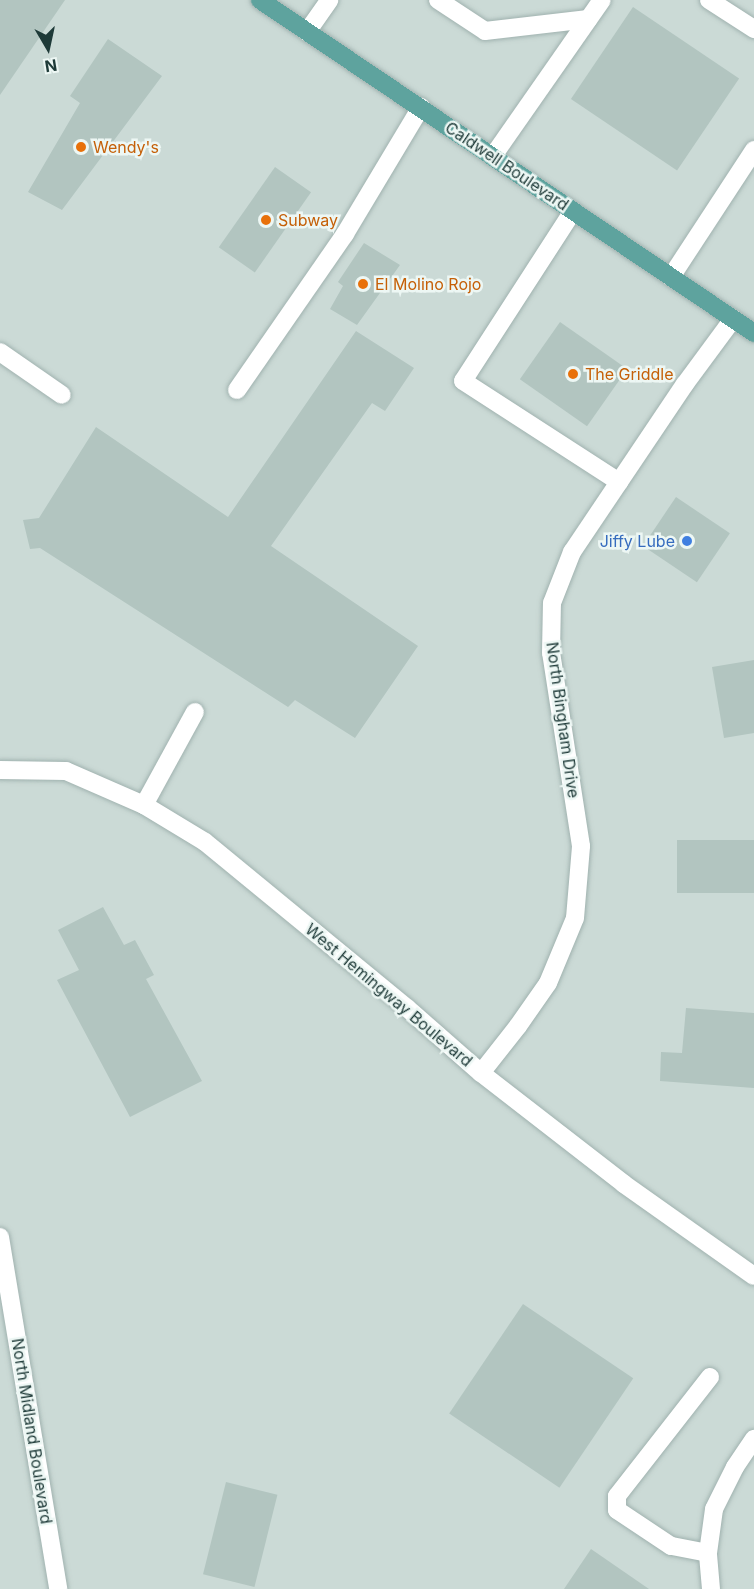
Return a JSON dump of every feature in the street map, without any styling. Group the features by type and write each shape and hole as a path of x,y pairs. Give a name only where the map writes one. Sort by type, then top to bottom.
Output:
{"main road":[{"name":"Caldwell Boulevard","path":"260,0 754,333"}],"street":[{"path":"307,32 329,0"},
{"path":"438,0 485,31 593,7"},
{"path":"709,0 754,29"},
{"path":"493,156 593,7"},
{"path":"237,390 345,234 421,108"},
{"path":"671,277 754,150"},
{"path":"573,211 463,381 619,482"},
{"name":"North Bingham Drive","path":"481,1073 518,1026 548,982 575,918 581,846 551,653 552,603 572,552 733,319"},
{"path":"0,352 62,395"},
{"path":"144,805 195,712"},
{"name":"West Hemingway Boulevard","path":"0,770 66,771 144,805 205,842 407,1008 481,1073 624,1184 754,1276"},
{"name":"North Midland Boulevard","path":"0,1236 57,1589"},
{"path":"708,1553 670,1546 617,1510 617,1496 710,1377"},
{"path":"711,1589 708,1553 714,1509 735,1467 754,1439"}],"shaded area":[{"path":"0,0 754,0 754,1589 0,1589"}],"building":[{"path":"0,0 65,0 0,95"},
{"path":"633,7 739,79 677,171 571,99"},
{"name":"Wendy's","path":"108,39 162,76 62,210 28,192 80,103 70,96"},
{"name":"Subway","path":"275,167 311,192 255,273 219,247"},
{"name":"El Molino Rojo","path":"364,243 400,265 357,325 330,309 343,286 338,282"},
{"name":"The Griddle","path":"560,322 627,369 587,426 520,379"},
{"path":"356,331 414,368 385,411 372,403 271,546 418,646 355,738 295,700 288,707 40,548 30,549 23,520 39,518 96,427 228,517"},
{"name":"Jiffy Lube","path":"676,497 730,533 697,582 643,546"},
{"path":"754,660 754,733 724,738 712,667"},
{"path":"677,840 754,840 754,893 677,893"},
{"path":"103,907 124,945 135,940 154,975 146,979 202,1081 130,1117 57,980 79,970 58,930"},
{"path":"686,1008 754,1013 754,1088 660,1081 661,1052 682,1053"},
{"path":"523,1304 633,1378 559,1488 449,1413"},
{"path":"226,1482 277,1495 254,1587 203,1574"},
{"path":"591,1549 649,1589 564,1589"}],"place":[{"name":"Wendy's","path":"81,147"},
{"name":"Subway","path":"266,220"},
{"name":"El Molino Rojo","path":"363,284"},
{"name":"The Griddle","path":"573,374"},
{"name":"Jiffy Lube","path":"687,541"}]}
